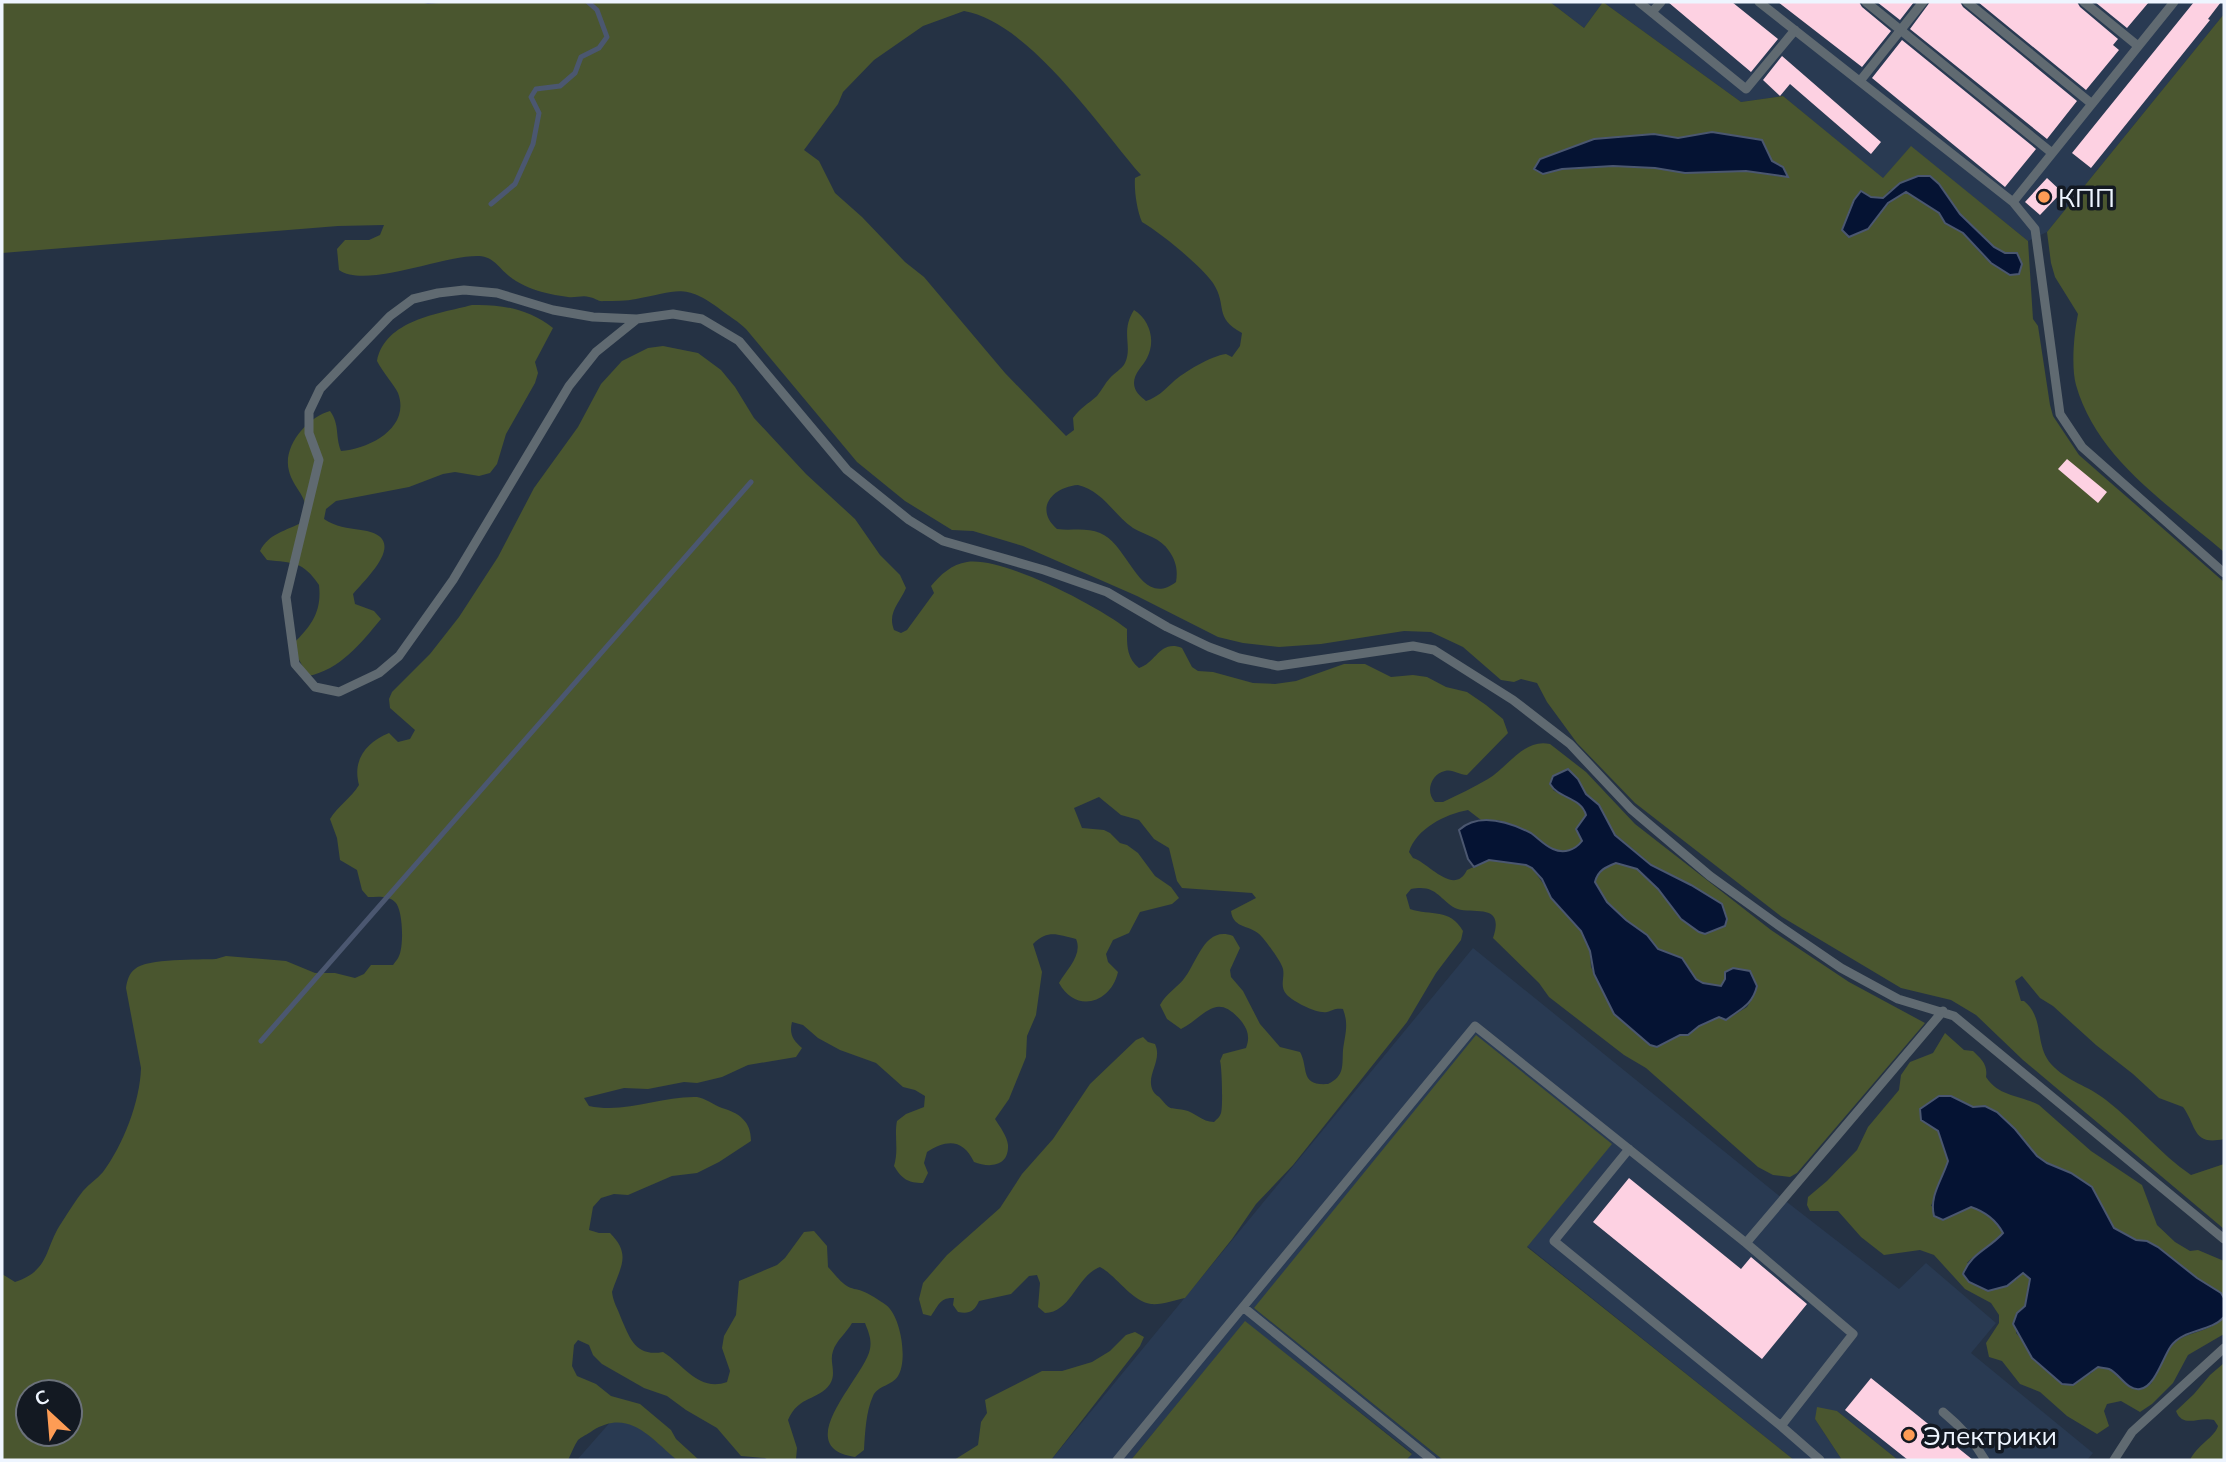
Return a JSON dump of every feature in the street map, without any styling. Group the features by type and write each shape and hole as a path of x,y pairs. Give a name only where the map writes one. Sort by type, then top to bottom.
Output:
{"lane":[{"path":"1640,2 1746,89 1795,30"},
{"path":"1652,12 1661,2"},
{"path":"1759,2 2013,202 2035,229 2060,414 2082,447 2224,573"},
{"path":"1866,2 2052,153"},
{"path":"1860,81 1923,2"},
{"path":"1967,2 2092,104"},
{"path":"2084,2 2138,47"},
{"path":"2013,202 2174,2"},
{"path":"637,319 596,352 569,386 453,580 399,656 379,673 339,692 315,687 295,664 286,597 319,460 309,433 309,412 320,389 390,316 413,299 464,290 498,293 553,310 593,317 637,319 673,314 702,319 739,341 847,470 909,520 943,541 1044,570 1107,592 1167,627 1239,658 1278,666 1413,646 1434,650 1513,700 1570,744 1632,809 1710,876 1781,927 1841,968 1898,999 1954,1016 2224,1239"},
{"path":"1746,1243 1943,1011"},
{"path":"1117,1460 1475,1026 1746,1243 1853,1335 1781,1426"},
{"path":"1629,1149 1554,1241 1820,1460"},
{"path":"1243,1307 1432,1460"},
{"path":"2114,1460 2132,1432 2224,1348"},
{"path":"1943,1412 1959,1425 1985,1460"}],"shaded area":[{"path":"1550,2 1603,2 1584,28"},
{"path":"1603,2 2224,2 2224,14 2047,232 2028,241 1911,147 1883,179 1783,96 1741,102"},
{"path":"1712,132 1762,140 1772,161 1783,167 1788,177 1746,171 1685,173 1613,166 1562,169 1543,174 1534,169 1540,159 1594,139 1654,134 1678,138"},
{"path":"1918,176 1930,176 1939,184 1960,214 1994,247 2005,253 2017,253 2022,264 2019,274 2010,275 1991,263 1963,233 1945,223 1939,213 1906,192 1888,203 1868,229 1849,237 1842,230 1854,200 1861,191 1871,197 1883,198 1900,183"},
{"path":"1568,769 1578,779 1586,794 1599,805 1615,835 1651,865 1722,904 1727,919 1725,926 1705,934 1681,919 1658,889 1637,869 1616,863 1600,872 1595,882 1607,902 1647,935 1658,949 1682,958 1696,979 1721,986 1725,972 1733,968 1750,971 1757,986 1755,993 1745,1006 1726,1020 1719,1017 1699,1026 1688,1035 1680,1035 1657,1047 1650,1045 1614,1014 1594,974 1590,951 1581,931 1551,898 1542,879 1532,868 1489,860 1474,867 1468,859 1459,830 1476,821 1513,825 1531,833 1547,846 1561,851 1573,849 1579,844 1582,841 1576,829 1586,815 1580,805 1559,793 1550,784 1553,776"},
{"path":"1473,948 1783,1199 1899,1289 1926,1263 1996,1323 1971,1353 2093,1453 2087,1460 1898,1460 1837,1411 1815,1419 1842,1460 1794,1460 1527,1246 1254,1308 1443,1460 1406,1460 1412,1453 1245,1322 1131,1460 1051,1460"},
{"path":"1939,1096 1951,1096 1973,1107 1985,1106 1997,1112 2037,1156 2092,1187 2114,1228 2136,1240 2147,1241 2158,1247 2221,1293 2224,1298 2224,1317 2176,1340 2145,1387 2135,1389 2113,1371 2098,1367 2073,1385 2062,1384 2032,1358 2013,1324 2017,1313 2025,1306 2030,1279 2023,1273 2007,1286 1988,1291 1969,1282 1963,1274 1975,1256 2003,1233 1994,1220 1971,1207 1943,1220 1934,1216 1933,1202 1948,1161 1938,1131 1921,1120 1920,1109"},
{"path":"620,1411 679,1460 577,1460"}],"green space":[{"path":"2,2 1550,2 1584,28 1603,2 1741,102 1783,96 1883,178 1911,146 2028,241 2033,319 2038,326 2053,416 2079,455 2224,582 2224,1139 2206,1140 2201,1137 2183,1107 2159,1098 2053,1006 2040,998 2022,976 2015,981 2021,1001 2024,1001 2035,1015 2046,1056 2057,1070 2106,1100 2191,1175 2224,1164 2224,1229 2023,1060 1976,1015 1951,1000 1901,988 1782,917 1635,803 1577,743 1547,702 1537,683 1521,679 1514,682 1501,680 1463,647 1431,632 1404,631 1321,644 1279,647 1218,637 1137,596 1023,546 973,531 952,530 905,501 857,462 746,329 698,295 680,291 628,300 602,301 587,296 558,296 524,286 512,279 492,260 479,256 367,276 351,275 339,270 337,249 345,240 369,240 380,235 384,225 338,226 2,253","holes":["964,11 989,19 1013,35 1061,79 1141,175 1135,178 1135,194 1142,222 1180,250 1213,283 1227,322 1242,333 1240,346 1232,357 1226,354 1206,361 1146,401 1136,391 1134,383 1135,376 1150,351 1151,338 1148,325 1134,310 1128,325 1125,363 1097,396 1073,418 1074,430 1066,436 1005,373 924,277 905,262 835,193 819,161 804,150 838,104 843,92 874,60 923,26","1712,132 1762,140 1772,161 1783,167 1777,176 1746,171 1685,173 1613,166 1553,172 1534,169 1540,159 1594,139 1654,134 1678,138","1939,184 1960,214 1994,247 2005,253 1999,269 1984,257 1963,233 1945,223 1939,213 1906,192 1890,203 1867,227 1848,237 1842,230 1861,191 1871,197 1883,198 1890,190","1078,485 1094,492 1133,528 1162,543 1175,562 1176,582 1164,588 1153,588 1135,572 1110,539 1090,530 1057,529 1050,521 1047,507 1054,495"]},
{"path":"2224,14 2224,552 2158,498 2117,458 2086,411 2076,385 2074,369 2074,340 2078,314 2055,277 2047,232"},
{"path":"472,305 515,309 534,316 553,328 535,362 538,373 535,383 506,434 497,464 490,473 479,476 455,472 443,474 409,487 336,501 326,509 324,519 328,522 376,534 383,540 381,558 353,594 355,604 374,611 381,619 340,662 308,676 297,656 294,643 314,617 319,603 319,585 302,567 267,560 260,551 273,536 303,522 306,507 291,478 289,452 299,434 313,419 330,411 335,421 341,451 364,446 385,434 399,417 400,405 398,393 377,361 382,347 390,336 415,321"},
{"path":"663,346 698,353 721,370 754,418 806,474 855,519 880,555 900,575 906,588 893,613 894,630 901,633 907,630 934,593 931,586 947,571 962,563 983,562 1025,574 1073,596 1113,619 1127,629 1129,655 1139,668 1150,662 1163,649 1175,646 1182,648 1192,667 1198,671 1213,672 1253,683 1296,681 1344,664 1365,664 1391,677 1427,677 1446,687 1467,692 1503,719 1508,733 1467,775 1448,771 1436,776 1430,789 1435,802 1443,802 1488,779 1524,749 1541,743 1550,744 1586,772 1635,824 1771,930 1849,982 1925,1023 1797,1173 1790,1177 1773,1175 1758,1167 1646,1068 1624,1055 1549,997 1539,983 1493,938 1496,926 1495,918 1491,914 1455,908 1426,888 1411,889 1406,895 1410,909 1452,919 1463,931 1461,940 1436,973 1407,1022 1293,1165 1256,1204 1185,1298 1160,1304 1144,1302 1100,1267 1085,1278 1062,1307 1054,1311 1045,1313 1038,1307 1040,1283 1037,1275 1029,1276 1011,1294 979,1301 973,1310 968,1312 958,1312 953,1305 954,1298 949,1298 940,1303 931,1316 923,1314 919,1299 923,1283 947,1255 1000,1208 1022,1174 1053,1139 1090,1084 1136,1040 1143,1037 1155,1044 1157,1056 1151,1085 1167,1105 1188,1111 1210,1122 1219,1117 1222,1103 1220,1061 1223,1054 1246,1048 1246,1028 1233,1013 1218,1007 1181,1029 1167,1019 1160,1005 1183,980 1202,948 1215,936 1233,936 1240,948 1230,970 1231,977 1243,991 1260,1024 1280,1047 1300,1052 1309,1079 1319,1084 1328,1084 1342,1070 1346,1025 1343,1009 1318,1011 1287,995 1283,986 1283,969 1274,953 1258,933 1239,924 1232,917 1231,911 1256,898 1252,893 1182,888 1177,881 1169,848 1154,839 1139,820 1121,815 1099,797 1074,808 1082,828 1104,830 1120,843 1127,845 1138,853 1155,876 1171,887 1179,898 1172,904 1140,912 1129,933 1113,940 1106,954 1108,962 1118,972 1108,991 1092,1001 1074,999 1059,983 1076,956 1076,939 1049,935 1033,944 1042,972 1036,1015 1027,1036 1026,1057 1009,1099 995,1119 1008,1145 1002,1162 986,1165 974,1162 960,1145 948,1143 927,1152 924,1163 928,1173 923,1183 906,1179 894,1166 897,1121 924,1107 925,1096 903,1087 876,1063 840,1050 818,1038 803,1025 792,1022 792,1036 802,1048 796,1057 748,1065 722,1077 697,1083 684,1082 648,1089 624,1088 584,1098 589,1106 616,1108 697,1097 734,1112 749,1128 751,1141 719,1162 697,1173 672,1176 628,1195 614,1194 601,1198 593,1207 589,1230 610,1233 621,1248 621,1268 612,1292 628,1333 640,1349 646,1352 663,1352 700,1380 717,1384 727,1382 730,1371 722,1348 724,1336 736,1315 739,1281 777,1265 804,1232 814,1231 827,1246 828,1267 842,1282 871,1295 891,1311 899,1328 903,1350 901,1369 892,1382 873,1396 867,1415 864,1450 855,1457 836,1451 828,1440 829,1426 870,1349 865,1323 852,1323 837,1344 832,1355 833,1376 830,1384 792,1412 788,1420 797,1448 796,1459 793,1460 741,1456 717,1428 667,1396 644,1388 602,1364 593,1355 589,1345 578,1340 574,1345 572,1366 577,1376 596,1384 611,1396 640,1404 671,1430 676,1439 699,1460 677,1460 638,1428 617,1423 605,1425 579,1439 568,1460 2,1460 2,1274 15,1282 27,1277 41,1265 67,1214 83,1191 103,1172 124,1136 134,1109 141,1068 126,988 130,975 141,965 150,963 226,956 286,961 315,973 335,973 355,978 364,974 371,965 393,965 399,957 402,944 398,906 389,898 368,897 362,890 357,870 340,860 337,838 330,819 359,785 357,776 360,759 374,741 389,733 398,742 410,739 415,730 390,708 389,699 392,692 430,654 459,617 498,557 534,488 578,427 601,384 622,361 648,348","holes":["1568,769 1578,779 1586,794 1599,805 1615,834 1658,870 1715,899 1699,932 1681,919 1658,889 1637,869 1616,863 1600,872 1595,882 1607,902 1647,935 1658,949 1682,958 1696,979 1703,983 1721,986 1725,972 1733,968 1755,994 1747,1007 1726,1020 1719,1017 1699,1026 1688,1035 1650,1045 1614,1014 1591,967 1590,951 1581,931 1565,914 1532,868 1489,860 1467,870 1462,877 1455,880 1441,876 1413,858 1409,852 1418,836 1432,824 1468,810 1481,820 1498,820 1533,834 1553,850 1570,851 1577,848 1582,842 1576,829 1586,815 1584,810 1553,790"]},
{"path":"1945,1033 1964,1050 1973,1051 1979,1057 1985,1065 1986,1077 1991,1084 2010,1095 2039,1105 2091,1151 2142,1185 2157,1225 2175,1242 2190,1251 2198,1250 2224,1261 2224,1298 2221,1293 2158,1247 2147,1241 2136,1240 2114,1228 2092,1187 2037,1156 2015,1129 1997,1112 1985,1106 1973,1107 1951,1096 1921,1120 1938,1131 1948,1161 1931,1206 1961,1210 1971,1207 1998,1223 2003,1233 1967,1263 2016,1280 2023,1273 2030,1280 2025,1306 2017,1313 2016,1333 2032,1358 2054,1378 2090,1374 2098,1367 2109,1369 2131,1388 2151,1384 2163,1359 2176,1342 2214,1325 2224,1317 2224,1334 2188,1355 2173,1383 2152,1404 2140,1412 2121,1401 2107,1404 2104,1411 2109,1426 2097,1434 2067,1416 2040,1392 2020,1384 2002,1361 1989,1357 1986,1343 1999,1323 1999,1315 1991,1303 1965,1289 1934,1255 1920,1250 1884,1255 1861,1237 1838,1211 1810,1211 1807,1205 1808,1197 1857,1150 1868,1127 1899,1090 1901,1075 1910,1062 1933,1053"},
{"path":"1476,1035 1612,1144 1527,1247 1794,1460 1443,1460 1254,1308"},
{"path":"1245,1321 1412,1454 1406,1460 1131,1460"},
{"path":"1135,1332 1144,1337 1140,1346 1051,1460 954,1460 978,1445 981,1422 987,1413 985,1400 1042,1371 1062,1371 1092,1362 1110,1351 1126,1335"},
{"path":"2224,1363 2224,1460 2190,1460 2218,1426 2214,1420 2208,1419 2187,1421 2176,1411"},
{"path":"1817,1407 1837,1411 1898,1460 1842,1460 1815,1419"}],"building":[{"path":"1668,2 1732,2 1778,39 1751,72"},
{"path":"1778,2 1859,2 1891,31 1862,67"},
{"path":"1877,2 1914,2 1900,20"},
{"path":"1930,2 1960,2 2077,101 2047,139 1910,29"},
{"path":"1978,2 2077,2 2118,39 2113,45 2119,50 2086,90"},
{"path":"2095,2 2149,2 2127,28"},
{"path":"2194,2 2221,2 2208,19 2210,20 2091,168 2072,153"},
{"path":"1902,40 2036,149 2005,187 1872,78"},
{"path":"1782,56 1881,142 1871,154 1790,84 1780,96 1763,80"},
{"name":"КПП","path":"2047,178 2062,192 2040,215 2025,202"},
{"path":"2067,459 2107,492 2098,503 2058,469"},
{"path":"1629,1178 1741,1269 1751,1257 1807,1304 1762,1359 1593,1222"},
{"name":"Электрики","path":"1871,1378 1973,1460 1908,1460 1845,1410"}],"waterway":[{"path":"491,204 515,184 533,144 539,113 531,97 536,89 560,86 575,73 581,57 599,48 607,37 597,10 588,2"},
{"path":"261,1041 751,482"}],"place":[{"name":"КПП","path":"2044,197"},
{"name":"Электрики","path":"1909,1435"}]}
